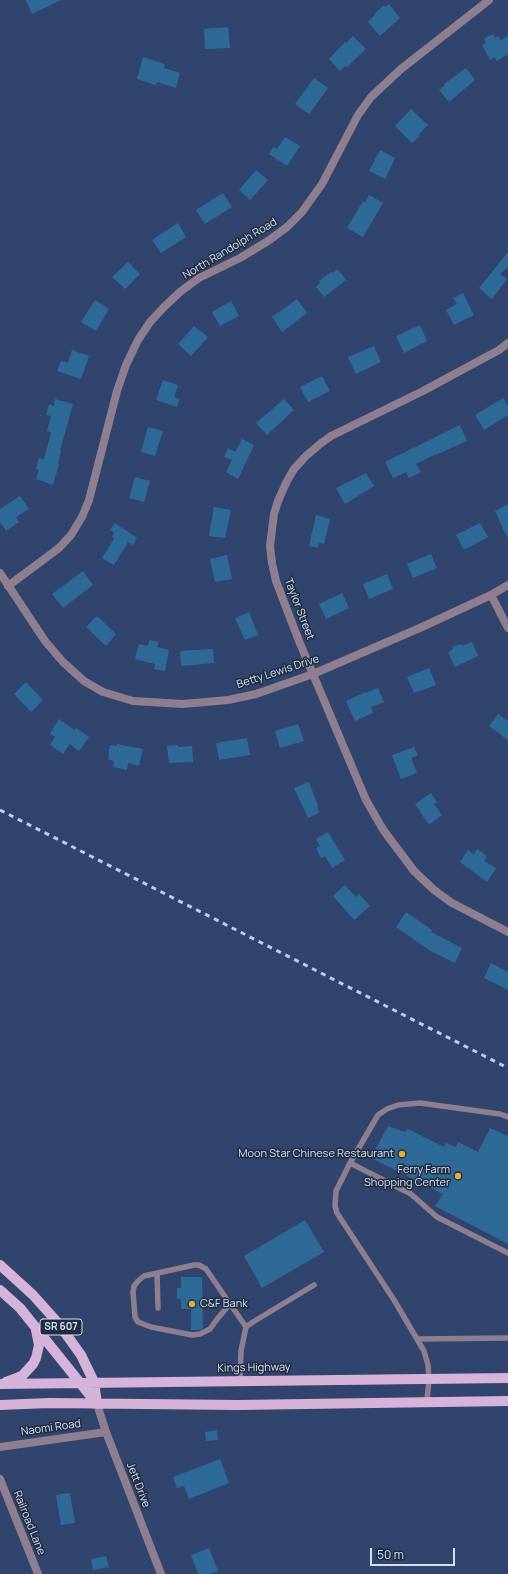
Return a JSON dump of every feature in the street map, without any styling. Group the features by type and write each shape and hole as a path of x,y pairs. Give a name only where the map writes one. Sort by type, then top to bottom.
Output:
{"main road":[{"name":"SR 607","path":"0,1265 33,1295 58,1324 84,1359 94,1382 96,1404"},
{"name":"SR 607","path":"0,1290 20,1308 96,1404"},
{"path":"0,1384 22,1376 33,1364 39,1345 35,1326"},
{"name":"Kings Highway","path":"0,1384 508,1378"},
{"path":"0,1405 238,1405 508,1400"}],"street":[{"name":"North Randolph Road","path":"8,586 59,548 71,535 82,517 89,500 117,391 138,340 150,322 181,291 199,278 240,258 287,227 302,212 322,184 358,115 371,97 401,69 489,0"},
{"name":"Taylor Street","path":"508,343 499,350 423,391 331,436 320,444 294,469 287,481 278,501 271,532 272,563 276,581 366,800 384,832 396,850 414,871 434,890 452,903 508,932"},
{"name":"Betty Lewis Drive","path":"0,573 45,641 63,662 84,682 116,697 155,704 206,703 256,694 313,674 422,627 491,595 508,585"},
{"path":"491,595 508,628"},
{"name":"Jett Drive","path":"96,1404 161,1574"},
{"name":"Naomi Road","path":"0,1447 106,1432"},
{"name":"Railroad Lane","path":"0,1479 38,1574"}],"lane":[{"path":"427,1401 429,1379 428,1364 424,1351 418,1339 337,1213 335,1202 336,1191 350,1163 378,1115 387,1109 398,1105 420,1103 500,1114 508,1117"},
{"path":"350,1163 411,1194 436,1217 508,1253"},
{"path":"230,1304 210,1330 200,1334 184,1334 143,1325 138,1322 135,1317 133,1292 134,1286 144,1276 189,1266 202,1267 206,1269 246,1327"},
{"path":"157,1273 158,1308"},
{"path":"240,1380 241,1351 246,1327 314,1285"},
{"path":"418,1339 508,1338"}],"building":[{"path":"26,0 61,0 32,14"},
{"path":"389,4 400,18 380,36 368,22 384,5 385,7"},
{"path":"228,27 230,48 205,49 204,29"},
{"path":"493,34 495,38 498,36 501,40 508,36 508,54 497,61 494,57 490,60 482,45 486,43 484,39"},
{"path":"353,36 366,49 347,67 345,66 340,71 329,59 345,42 346,43"},
{"path":"143,57 165,64 164,68 180,73 176,88 157,82 156,85 137,79"},
{"path":"466,68 475,80 449,102 439,90 445,85 444,84"},
{"path":"314,78 328,88 309,114 295,104"},
{"path":"411,109 428,125 418,135 420,136 412,143 395,126"},
{"path":"285,137 300,146 287,166 269,154 273,147 277,149"},
{"path":"380,150 395,158 385,179 369,171"},
{"path":"256,170 268,180 250,200 239,190"},
{"path":"223,193 232,207 205,224 196,210"},
{"path":"369,195 383,203 363,237 347,228 363,201 365,202"},
{"path":"178,223 186,237 161,253 152,240"},
{"path":"508,252 508,267 500,274 507,279 492,299 479,288"},
{"path":"128,262 140,274 125,289 112,277"},
{"path":"338,269 346,280 324,297 316,287 320,283 319,281 331,272 332,273"},
{"path":"463,293 474,315 454,325 446,310 457,304 453,298"},
{"path":"297,299 307,313 282,332 272,317"},
{"path":"95,300 109,309 96,331 81,322"},
{"path":"231,301 239,316 220,326 212,312"},
{"path":"420,325 427,341 404,353 396,336"},
{"path":"194,326 208,337 191,356 178,344"},
{"path":"374,346 381,362 356,374 348,357"},
{"path":"72,350 89,356 81,379 57,371 61,361 68,363"},
{"path":"322,376 330,391 308,402 300,387"},
{"path":"163,380 178,385 174,397 179,399 177,407 156,400"},
{"path":"503,398 508,406 508,415 484,430 475,415"},
{"path":"55,399 73,404 60,451 59,464 53,485 36,479 39,470 36,469 39,458 44,459 47,448 51,432 47,431 51,416 46,415 49,404 54,406"},
{"path":"284,399 294,410 267,435 256,423"},
{"path":"460,425 467,441 416,464 421,472 409,478 406,472 393,478 385,462"},
{"path":"148,427 163,431 155,456 141,452"},
{"path":"242,439 254,445 238,479 226,472 232,460 224,457 228,448 235,452"},
{"path":"366,473 374,486 345,504 336,488"},
{"path":"135,477 150,481 144,502 129,498"},
{"path":"20,496 29,509 16,517 19,522 6,531 0,522 0,509"},
{"path":"508,504 508,539 495,511"},
{"path":"214,507 231,510 225,538 209,536"},
{"path":"316,515 330,519 324,544 319,543 318,548 309,546"},
{"path":"115,523 137,538 133,545 128,542 114,565 102,558 114,539 112,537 114,533 110,530"},
{"path":"480,523 488,537 464,550 456,535"},
{"path":"431,554 437,568 413,578 407,564"},
{"path":"227,555 232,579 215,582 210,559"},
{"path":"83,571 93,585 63,608 52,594"},
{"path":"387,574 393,589 369,599 363,584"},
{"path":"342,593 349,608 326,619 319,604"},
{"path":"249,612 258,635 245,640 235,618"},
{"path":"97,616 116,634 106,646 86,627"},
{"path":"149,640 159,642 157,647 169,650 165,671 154,669 155,664 135,659 139,644 148,646"},
{"path":"472,642 478,656 455,667 448,652 453,649 452,647 461,644 462,646"},
{"path":"213,649 214,663 181,666 180,651"},
{"path":"429,668 436,685 414,693 407,677"},
{"path":"26,682 43,700 31,712 14,694"},
{"path":"378,688 384,702 371,707 373,713 355,721 346,701"},
{"path":"498,714 508,721 508,740 489,726"},
{"path":"59,719 74,730 76,728 89,737 79,751 70,744 63,754 50,745 55,737 50,733"},
{"path":"298,724 304,741 280,748 275,731"},
{"path":"247,738 250,755 219,760 216,743"},
{"path":"117,744 143,749 139,766 128,763 127,770 113,767 114,761 108,759 110,745 117,746"},
{"path":"178,745 178,747 192,746 193,762 169,763 167,746"},
{"path":"414,747 418,755 411,758 417,773 401,779 392,755"},
{"path":"309,782 319,813 308,818 294,788"},
{"path":"431,793 437,802 434,804 442,815 429,825 415,804"},
{"path":"328,832 345,860 332,868 325,856 321,858 316,848 320,846 316,839"},
{"path":"477,849 487,856 484,861 496,868 487,882 460,862 468,850 474,855"},
{"path":"345,885 356,897 359,894 370,906 354,920 333,896"},
{"path":"406,912 432,930 431,932 462,948 455,963 429,950 396,927"},
{"path":"491,963 508,972 508,990 484,978"},
{"name":"Ferry Farm Shopping Center","path":"388,1126 405,1132 408,1129 444,1147 446,1143 456,1147 458,1142 478,1152 490,1128 508,1136 508,1244 435,1206 443,1194 371,1158"},
{"path":"305,1220 324,1252 262,1288 244,1256"},
{"name":"C&F Bank","path":"181,1277 202,1277 203,1328 199,1330 191,1330 191,1309 181,1309 181,1299 177,1299 177,1288 181,1288"},
{"path":"217,1430 218,1440 206,1441 205,1432"},
{"path":"220,1459 229,1483 189,1499 184,1486 177,1488 173,1477"},
{"path":"70,1493 75,1523 61,1525 56,1495"},
{"path":"209,1548 218,1571 210,1574 198,1574 191,1555"},
{"path":"106,1556 109,1567 93,1570 91,1559"}],"railway":[{"path":"0,810 508,1068"}],"place":[{"name":"Moon Star Chinese Restaurant","path":"402,1154"},
{"name":"Ferry Farm Shopping Center","path":"458,1176"},
{"name":"C&F Bank","path":"192,1304"}]}
